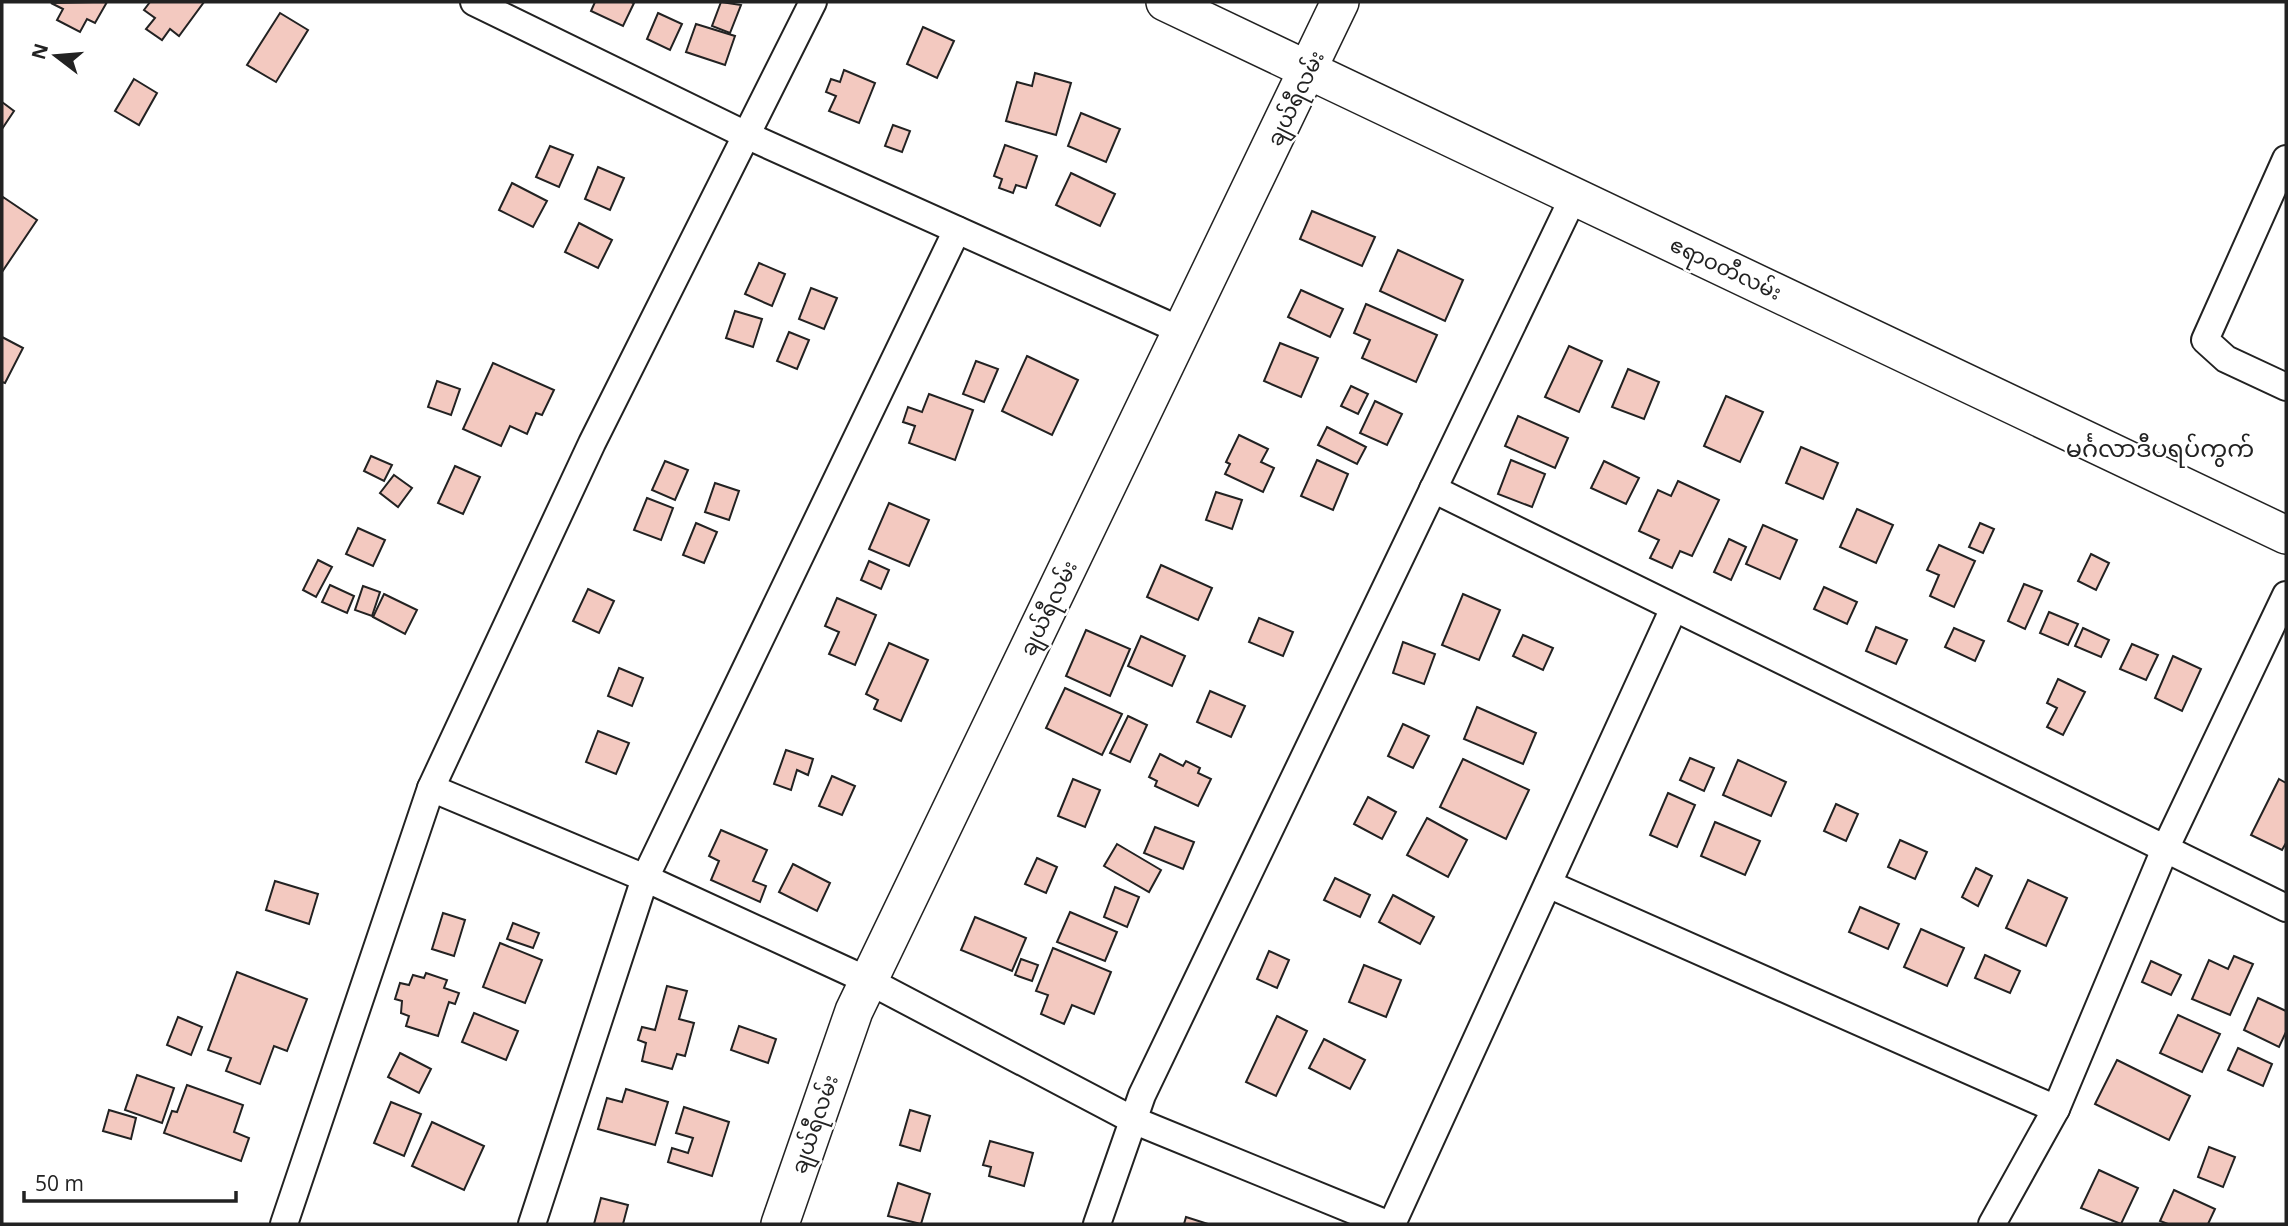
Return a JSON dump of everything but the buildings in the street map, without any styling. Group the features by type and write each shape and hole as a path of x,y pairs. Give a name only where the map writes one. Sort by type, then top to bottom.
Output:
{"street":[{"path":"474,2 746,135 1182,331"},
{"path":"284,1224 431,788 592,443 813,2"},
{"name":"ဧရာဝတီလမ်း","path":"1165,2 2286,535"},
{"name":"ချယ်ရီလမ်း","path":"780,1224 854,1011 1340,2"},
{"path":"2286,159 2205,340 2226,359 2286,387"},
{"path":"1097,1224 1142,1095 1574,196"},
{"path":"532,1224 645,878 957,230"},
{"path":"1433,489 2286,908"},
{"path":"1992,1224 2056,1109 2165,849 2286,595"},
{"path":"1392,1224 1674,608"},
{"path":"431,788 645,878 869,981 1133,1120 1387,1224"},
{"path":"1548,884 2056,1109"}],"district":[{"name":"မင်္ဂလာဒီပရပ်ကွက်","path":"2160,447"}]}
